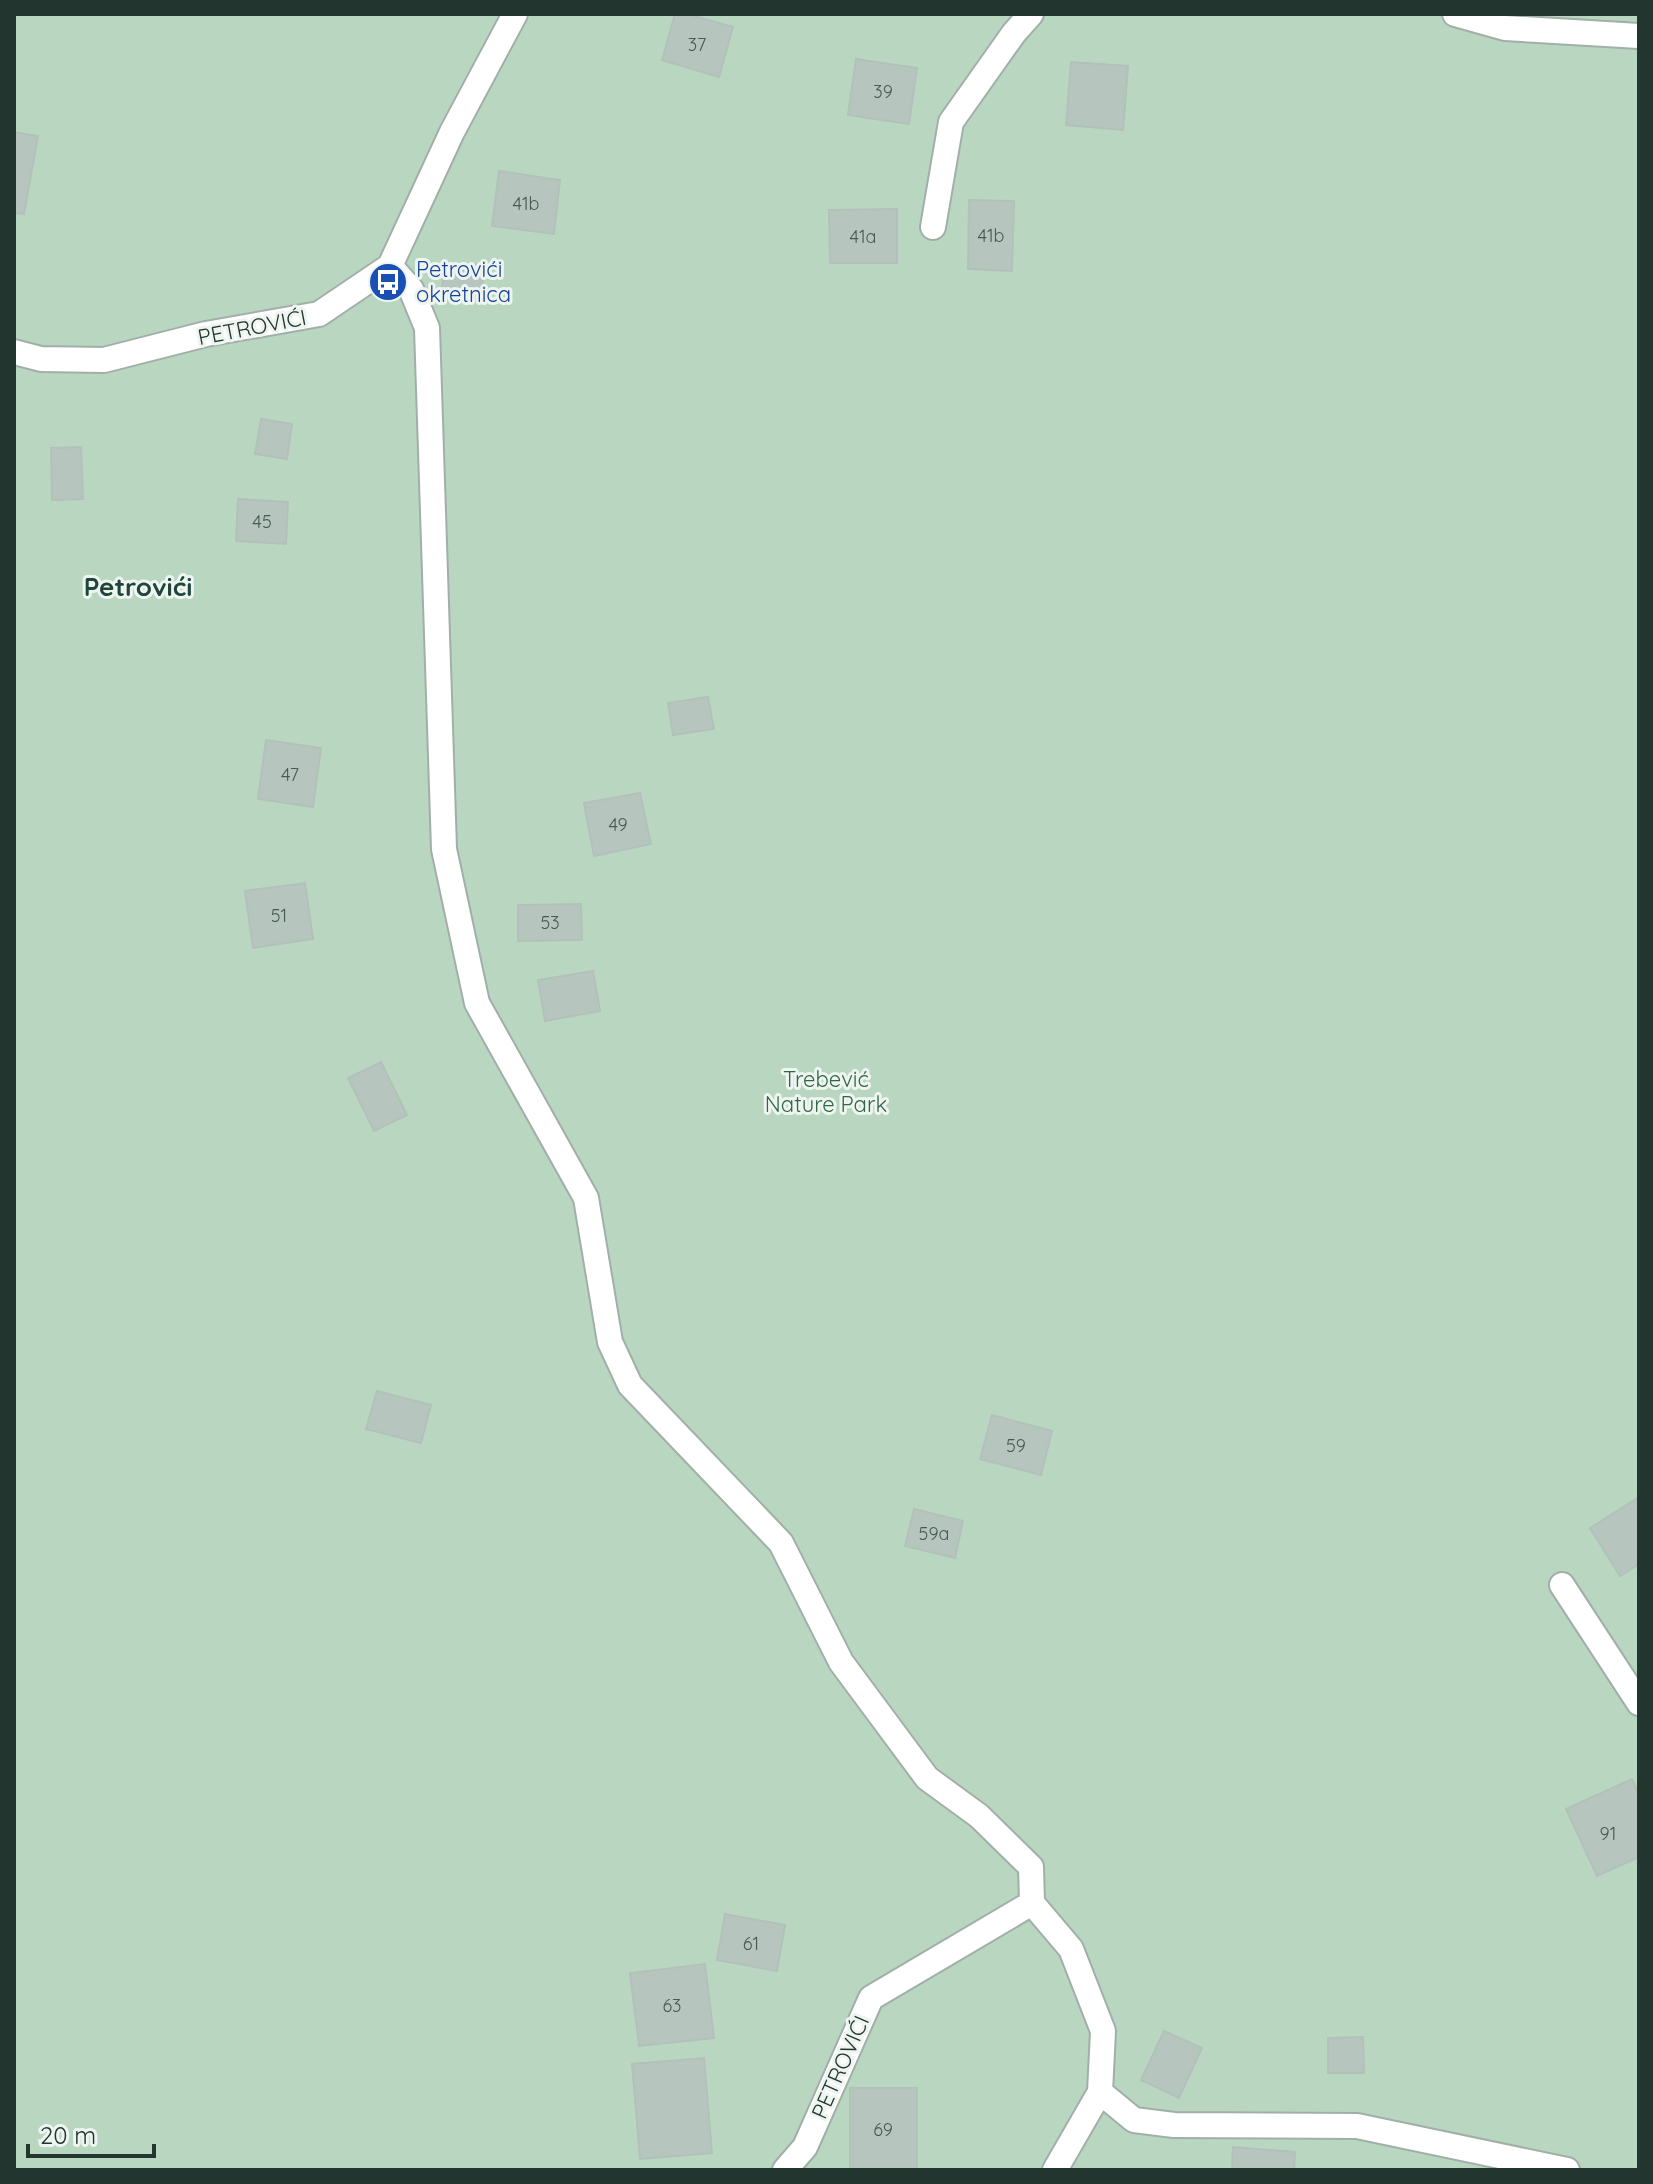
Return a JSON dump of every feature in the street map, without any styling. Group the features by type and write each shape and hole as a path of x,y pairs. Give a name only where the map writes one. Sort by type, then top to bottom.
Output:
{"street":[{"path":"515,14 452,132 390,266 411,289 427,328 444,849 477,1003 586,1198 610,1342 630,1385 781,1543 841,1662 927,1778 979,1816 1031,1867 1032,1903 1071,1949 1103,2031 1100,2092 1055,2170"},
{"path":"933,227 951,122 1031,14"},
{"path":"1455,14 1505,28 1639,36"},
{"name":"PETROVIĆI","path":"14,352 41,359 104,360 206,334 319,314 390,266"},
{"path":"1562,1585 1639,1703"},
{"name":"PETROVIĆI","path":"785,2170 805,2147 871,1998 1032,1903"},
{"path":"1100,2092 1134,2120 1174,2125 1357,2126 1567,2170"}],"green space":[{"name":"Trebević Nature Park","path":"14,14 1639,14 1639,2170 14,2170"}],"building":[{"path":"675,14 687,14 733,27 719,77 662,60"},
{"path":"856,59 917,68 909,124 848,115"},
{"path":"1071,62 1128,66 1123,130 1066,125"},
{"path":"14,132 38,136 24,214 14,213"},
{"path":"499,171 560,180 554,234 492,226"},
{"path":"969,200 1014,201 1012,271 968,269"},
{"path":"897,209 897,263 830,263 829,210"},
{"path":"444,263 483,265 482,295 442,293"},
{"path":"261,419 292,424 287,459 255,454"},
{"path":"81,447 83,499 52,500 51,448"},
{"path":"238,499 288,502 286,544 236,541"},
{"path":"708,697 714,729 673,735 668,703"},
{"path":"266,740 321,748 313,807 258,799"},
{"path":"640,793 651,844 594,856 584,803"},
{"path":"305,883 313,939 253,948 245,891"},
{"path":"581,904 582,940 518,941 518,905"},
{"path":"593,971 600,1011 545,1021 538,980"},
{"path":"381,1062 407,1115 374,1131 348,1078"},
{"path":"377,1391 431,1405 421,1443 366,1429"},
{"path":"992,1415 1052,1431 1041,1475 980,1459"},
{"path":"1639,1497 1639,1564 1620,1576 1590,1528"},
{"path":"914,1509 963,1521 955,1558 905,1546"},
{"path":"1632,1779 1639,1794 1639,1857 1597,1876 1566,1809"},
{"path":"725,1914 785,1925 777,1971 717,1960"},
{"path":"705,1964 714,2038 639,2046 630,1973"},
{"path":"1164,2031 1202,2048 1179,2098 1141,2080"},
{"path":"1363,2037 1364,2073 1328,2073 1328,2038"},
{"path":"704,2058 712,2153 640,2159 632,2064"},
{"path":"850,2088 917,2088 917,2170 850,2170"},
{"path":"1233,2147 1295,2152 1294,2170 1232,2170"}],"place":[{"name":"Petrovići okretnica","path":"388,282"}],"district":[{"name":"Petrovići","path":"138,586"}]}
